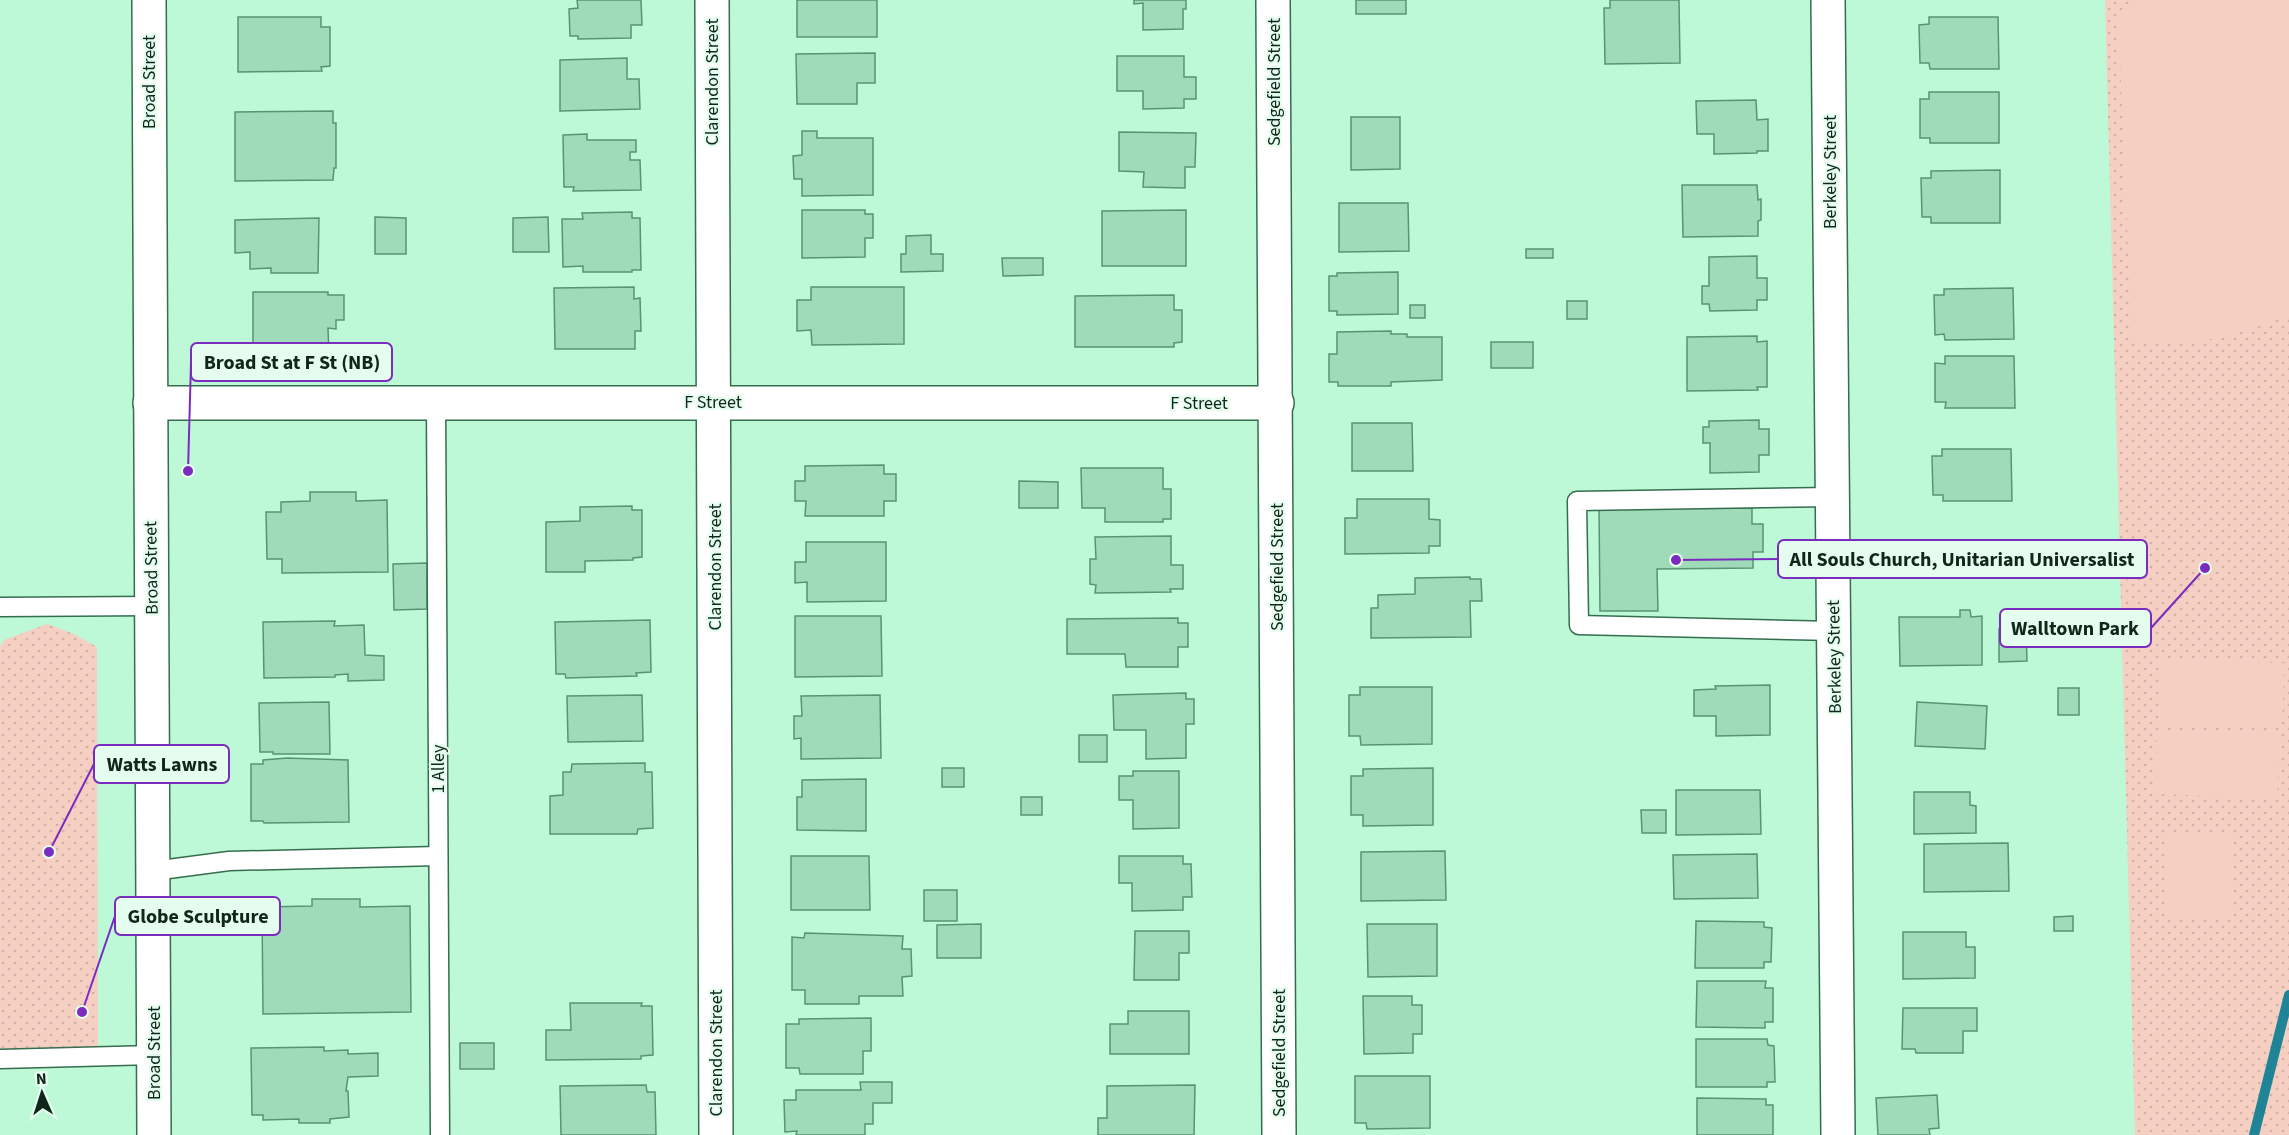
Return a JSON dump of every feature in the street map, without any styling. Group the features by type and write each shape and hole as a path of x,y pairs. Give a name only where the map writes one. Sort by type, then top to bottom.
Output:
{"street":[{"name":"Broad Street","path":"149,0 154,1135"},
{"name":"Clarendon Street","path":"712,0 716,1135"},
{"name":"Sedgefield Street","path":"1273,0 1279,1135"},
{"name":"Berkeley Street","path":"1828,0 1838,1135"},
{"name":"F Street","path":"150,403 1276,403"}],"lane":[{"name":"1 Alley","path":"436,402 440,1135"},
{"path":"1832,497 1577,501 1579,625 1833,631"},
{"path":"0,607 152,606"},
{"path":"153,871 229,861 438,856"},
{"path":"0,1059 154,1055"}],"shaded area":[{"path":"2105,0 2289,0 2289,1135 2135,1135"},
{"path":"2133,0 2289,0 2289,316 2226,337 2190,342 2132,344 2118,13"},
{"path":"47,624 74,634 97,647 98,1057 0,1059 0,647 4,640"},
{"path":"2160,660 2284,663 2282,727 2158,724"},
{"path":"2157,731 2279,734 2277,798 2155,794"},
{"path":"2168,832 2234,833 2233,919 2166,918"}],"building":[{"path":"577,0 641,0 642,25 631,25 631,38 578,39 578,36 570,36 569,9 578,8"},
{"path":"797,0 877,0 877,37 797,37"},
{"path":"1134,0 1186,0 1186,9 1183,9 1183,29 1143,30 1143,3 1134,4"},
{"path":"1356,0 1406,0 1406,14 1356,14"},
{"path":"1610,0 1679,0 1680,63 1605,64 1604,8 1610,8"},
{"path":"238,17 321,17 321,27 330,27 330,66 321,67 322,71 238,72"},
{"path":"1929,17 1998,17 1999,69 1930,69 1929,63 1920,63 1919,25 1929,24"},
{"path":"875,53 875,83 857,83 857,104 797,104 796,54"},
{"path":"1117,56 1184,56 1184,77 1196,77 1196,99 1184,99 1184,108 1143,109 1143,91 1117,91"},
{"path":"627,58 627,79 639,79 640,109 560,111 560,60"},
{"path":"1929,92 1999,92 1999,143 1930,143 1930,138 1920,138 1920,99 1929,99"},
{"path":"1756,100 1757,120 1768,119 1768,151 1714,154 1714,134 1697,134 1696,101"},
{"path":"333,111 333,123 336,123 336,168 334,168 333,180 235,181 235,112"},
{"path":"1351,117 1400,117 1400,169 1351,170"},
{"path":"802,131 817,131 817,138 873,138 873,195 802,196 802,179 794,179 793,156 802,155"},
{"path":"1119,132 1196,133 1195,167 1185,167 1185,188 1143,187 1144,172 1119,171"},
{"path":"587,134 587,140 636,140 636,152 630,152 630,160 640,160 641,190 573,191 574,187 564,187 563,135"},
{"path":"2000,170 2000,223 1931,223 1931,217 1922,217 1921,178 1931,178 1931,171"},
{"path":"1682,185 1757,185 1758,200 1761,199 1758,236 1683,237"},
{"path":"1339,203 1408,203 1409,251 1339,252"},
{"path":"802,210 865,210 865,214 873,214 873,238 865,238 865,257 802,258"},
{"path":"1186,210 1186,266 1102,266 1102,211"},
{"path":"632,212 632,218 640,218 641,270 583,272 583,266 563,267 562,219 583,219 582,213"},
{"path":"375,217 406,218 406,254 375,254"},
{"path":"548,217 549,252 513,252 513,218"},
{"path":"319,218 318,273 271,273 271,268 250,269 250,252 235,253 235,220"},
{"path":"931,235 931,254 943,254 943,271 901,272 901,254 906,254 906,236"},
{"path":"1526,249 1553,249 1553,258 1526,258"},
{"path":"1757,256 1757,278 1767,278 1767,300 1757,300 1757,310 1710,311 1709,304 1702,304 1702,286 1709,286 1709,257"},
{"path":"1002,258 1043,258 1043,275 1003,276"},
{"path":"1398,272 1398,314 1337,315 1337,311 1329,311 1329,276 1337,276 1337,273"},
{"path":"634,287 634,299 640,298 641,331 635,331 635,349 555,349 554,288"},
{"path":"811,287 904,287 904,344 812,345 811,330 797,331 797,300 811,300"},
{"path":"2013,288 2014,339 1945,340 1944,334 1935,335 1934,295 1944,295 1944,289"},
{"path":"253,292 328,292 328,295 344,295 344,320 336,320 336,329 328,328 329,356 253,357"},
{"path":"1174,295 1174,310 1182,310 1182,342 1174,343 1174,347 1075,347 1075,296"},
{"path":"1567,301 1587,301 1587,319 1567,319"},
{"path":"1410,305 1425,305 1425,318 1410,318"},
{"path":"1391,331 1391,334 1407,334 1407,337 1442,337 1442,380 1391,382 1391,386 1338,386 1338,382 1329,382 1329,354 1337,354 1337,332"},
{"path":"1757,336 1757,342 1767,341 1767,387 1757,387 1758,390 1687,391 1687,337"},
{"path":"1491,342 1533,342 1533,368 1491,368"},
{"path":"1945,356 2014,356 2015,408 1945,408 1946,402 1935,402 1935,363 1945,364"},
{"path":"1759,420 1759,429 1769,429 1769,455 1759,455 1759,472 1710,473 1710,443 1703,443 1703,427 1709,427 1709,421"},
{"path":"1352,423 1412,423 1413,471 1352,471"},
{"path":"1942,449 2011,449 2012,501 1943,501 1943,495 1933,495 1932,456 1942,456"},
{"path":"884,465 884,474 896,474 896,501 884,501 884,516 805,516 806,501 795,501 795,481 805,481 805,466"},
{"path":"1081,468 1163,468 1163,489 1171,489 1171,519 1163,519 1163,522 1105,522 1105,508 1082,508"},
{"path":"1019,481 1058,482 1058,508 1019,508"},
{"path":"310,492 356,492 356,501 387,500 388,572 282,573 282,559 267,559 266,512 281,512 281,502 310,501"},
{"path":"1357,499 1429,499 1429,519 1440,520 1440,546 1429,546 1429,553 1345,554 1345,518 1357,518"},
{"path":"632,506 632,510 642,510 642,557 633,558 633,560 585,561 585,572 546,572 546,522 580,521 580,507"},
{"path":"1599,507 1752,508 1752,524 1763,524 1763,552 1753,552 1753,568 1657,569 1658,611 1600,611"},
{"path":"1171,536 1171,565 1183,565 1183,589 1170,589 1171,592 1095,593 1096,585 1090,584 1090,559 1096,559 1095,537"},
{"path":"806,542 886,542 886,601 807,602 807,582 795,583 795,562 806,562"},
{"path":"427,563 427,609 394,610 393,564"},
{"path":"1470,577 1470,579 1481,579 1482,601 1470,601 1471,637 1371,638 1371,608 1378,608 1378,595 1415,594 1415,578"},
{"path":"1960,610 1970,610 1971,617 1982,616 1982,665 1900,666 1899,617 1960,617"},
{"path":"795,616 881,616 882,676 795,677"},
{"path":"1178,618 1178,623 1188,623 1188,647 1178,647 1178,667 1126,667 1125,654 1067,654 1067,619"},
{"path":"650,620 651,672 636,673 637,676 566,678 565,674 556,674 555,622"},
{"path":"335,621 334,626 364,625 365,655 384,656 384,680 348,681 348,674 335,675 335,677 264,678 263,622"},
{"path":"1999,629 2026,629 2027,661 1999,662"},
{"path":"1770,685 1770,735 1716,736 1716,716 1694,716 1694,690 1716,689 1715,686"},
{"path":"1360,687 1432,687 1432,744 1361,745 1360,736 1349,736 1349,695 1360,695"},
{"path":"2058,688 2079,688 2079,715 2058,715"},
{"path":"1186,693 1186,699 1194,699 1194,724 1186,724 1186,758 1146,759 1146,730 1114,730 1113,695"},
{"path":"642,695 643,741 568,742 567,696"},
{"path":"880,695 881,758 801,759 801,738 794,739 794,716 802,716 801,696"},
{"path":"329,702 330,754 260,752 259,703"},
{"path":"1917,702 1987,706 1985,749 1915,746"},
{"path":"1079,735 1107,735 1107,762 1079,762"},
{"path":"287,758 348,760 349,822 264,823 263,821 251,821 251,764 263,764 263,760"},
{"path":"645,763 645,772 652,772 653,828 638,829 637,834 550,834 550,796 563,795 563,772 571,772 572,764"},
{"path":"942,768 964,768 964,787 942,787"},
{"path":"1433,768 1433,825 1363,826 1363,815 1351,815 1351,776 1363,776 1363,769"},
{"path":"1133,771 1179,771 1179,828 1133,829 1133,800 1119,800 1119,776 1133,776"},
{"path":"866,779 866,831 797,830 797,797 802,797 802,780"},
{"path":"1676,790 1760,790 1761,834 1676,835"},
{"path":"1914,792 1970,792 1970,805 1976,806 1976,833 1914,834"},
{"path":"1021,797 1042,797 1042,815 1021,815"},
{"path":"1641,810 1666,810 1666,833 1642,833"},
{"path":"2008,843 2009,891 1924,892 1924,844"},
{"path":"1445,851 1446,900 1361,901 1361,852"},
{"path":"1757,854 1758,898 1674,899 1673,855"},
{"path":"791,856 869,856 870,910 791,910"},
{"path":"1119,856 1183,856 1183,864 1191,864 1192,897 1183,897 1183,910 1132,911 1132,883 1119,883"},
{"path":"924,890 957,890 957,921 924,921"},
{"path":"312,899 360,899 360,907 410,906 411,1012 263,1014 262,907 312,906"},
{"path":"2073,916 2073,931 2054,931 2054,917"},
{"path":"1696,921 1764,922 1764,927 1772,928 1771,962 1764,962 1764,968 1695,968"},
{"path":"981,924 981,958 937,958 937,925"},
{"path":"1367,924 1437,924 1437,976 1368,977"},
{"path":"1135,931 1189,931 1189,953 1179,953 1179,980 1134,980"},
{"path":"1903,932 1966,932 1966,947 1975,947 1975,978 1903,979"},
{"path":"805,933 903,936 902,949 911,949 912,976 902,977 903,996 859,996 859,1004 805,1004 805,990 792,990 792,937 804,938"},
{"path":"1697,981 1766,981 1765,988 1773,988 1773,1022 1765,1022 1765,1028 1696,1027"},
{"path":"1363,996 1412,996 1412,1005 1422,1005 1422,1034 1413,1034 1413,1053 1364,1054"},
{"path":"570,1003 642,1003 641,1006 652,1006 653,1055 641,1056 641,1059 546,1060 546,1030 571,1030"},
{"path":"1903,1008 1977,1008 1977,1031 1963,1031 1963,1053 1916,1053 1915,1049 1902,1049"},
{"path":"1128,1011 1189,1011 1189,1054 1110,1054 1110,1024 1128,1024"},
{"path":"871,1018 871,1051 863,1051 863,1074 800,1074 799,1068 786,1068 786,1024 799,1024 799,1019"},
{"path":"1696,1039 1767,1039 1768,1045 1774,1046 1775,1082 1767,1082 1767,1087 1696,1087"},
{"path":"460,1043 494,1043 494,1069 460,1069"},
{"path":"324,1047 324,1051 348,1050 348,1054 378,1053 378,1076 348,1077 346,1091 348,1091 349,1117 330,1119 330,1123 299,1123 299,1119 263,1120 263,1115 252,1115 251,1048"},
{"path":"1355,1076 1430,1076 1430,1128 1367,1129 1366,1123 1355,1123"},
{"path":"860,1082 892,1082 892,1103 873,1103 873,1124 865,1124 865,1135 796,1135 797,1131 785,1132 784,1100 796,1100 796,1090 861,1090"},
{"path":"646,1085 647,1092 655,1092 656,1135 561,1135 560,1086"},
{"path":"1195,1085 1194,1135 1098,1135 1098,1118 1107,1118 1107,1086"},
{"path":"1937,1095 1939,1128 1929,1129 1930,1135 1878,1135 1876,1098"},
{"path":"1697,1098 1766,1099 1766,1105 1773,1105 1773,1135 1697,1135"}],"waterway":[{"path":"2254,1135 2289,995"}],"place":[{"name":"Broad St at F St (NB)","path":"188,471"},
{"name":"All Souls Church, Unitarian Universalist","path":"1676,560"},
{"name":"Walltown Park","path":"2205,568"},
{"name":"Watts Lawns","path":"49,852"},
{"name":"Globe Sculpture","path":"82,1012"}]}
